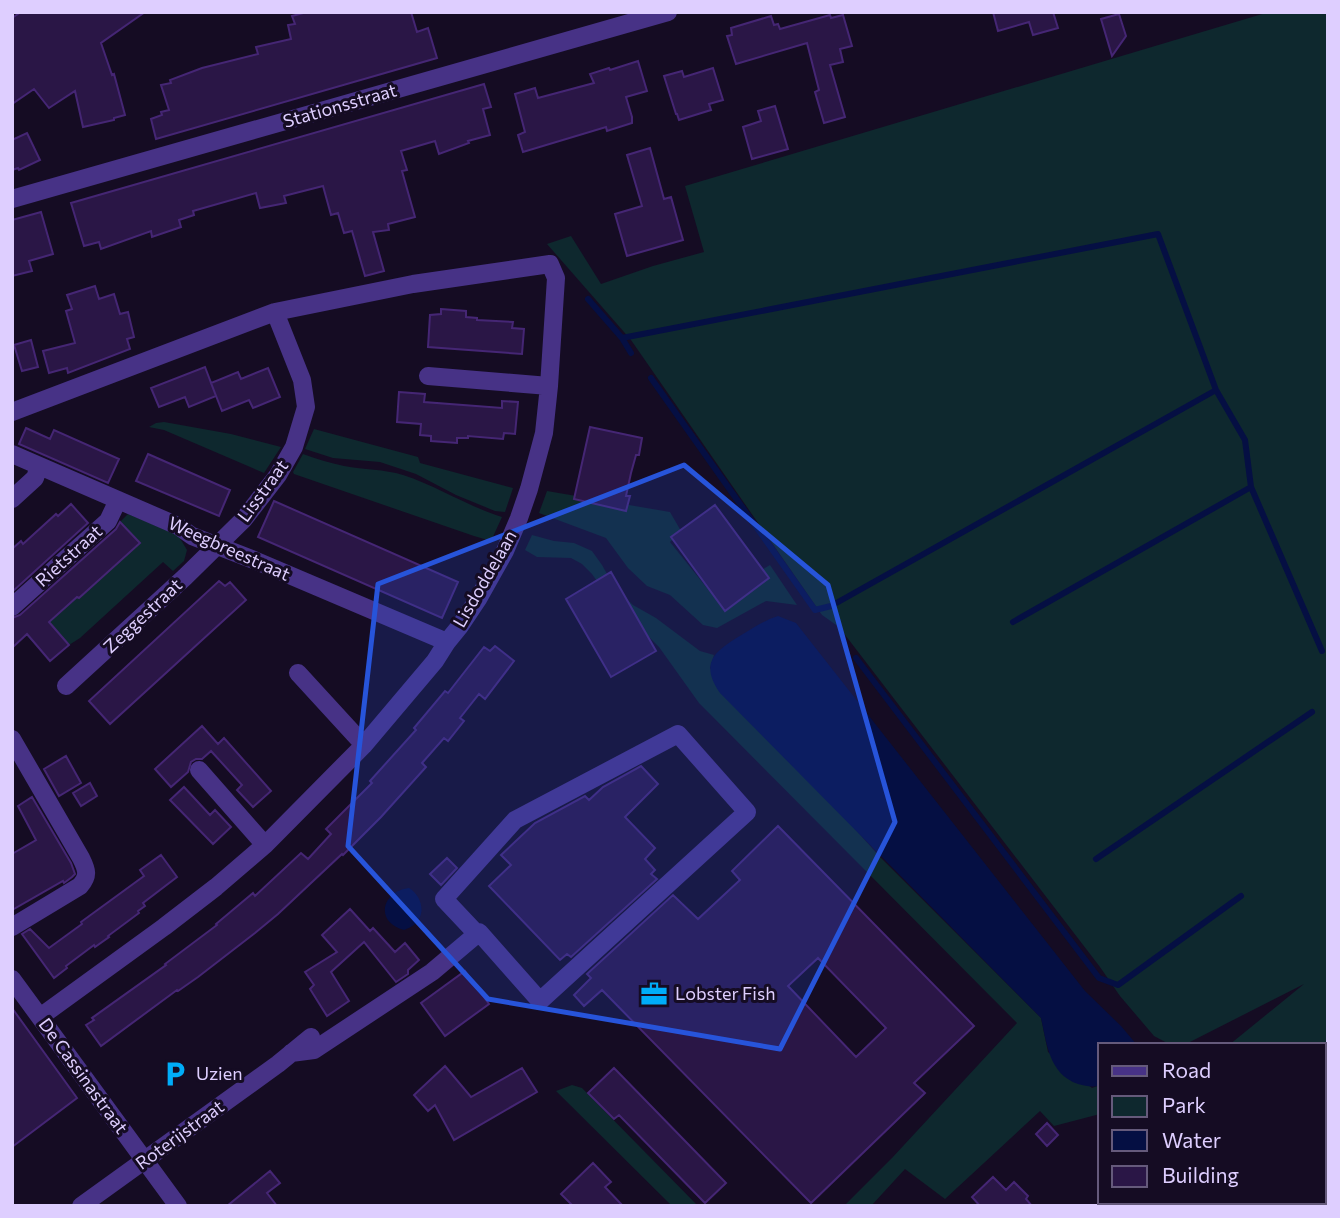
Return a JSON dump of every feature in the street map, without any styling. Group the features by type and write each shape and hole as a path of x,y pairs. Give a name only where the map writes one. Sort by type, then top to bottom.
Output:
{"street":[{"name":"Stationsstraat","path":"12,199 668,12"},
{"name":"Lisdoddelaan","path":"40,1017 216,887 265,845 364,745 435,661 478,599 505,551 529,489 544,433 549,386 556,278 550,264 413,284 275,312"},
{"path":"12,412 275,312"},
{"name":"Lisstraat","path":"218,546 244,519 278,475 294,447 306,407 302,380 275,312"},
{"path":"428,376 549,386"},
{"name":"Weegbreestraat","path":"12,454 178,526 192,536 447,642"},
{"path":"12,499 35,478 39,466"},
{"name":"Rietstraat","path":"12,607 108,521 118,500"},
{"name":"Zeggestraat","path":"66,686 218,546"},
{"path":"298,673 364,745"},
{"path":"291,1053 314,1050 432,972 477,934 479,932 540,1001 747,812 678,734 514,820 444,899 477,934"},
{"path":"12,739 87,873 80,886 12,927"},
{"path":"199,770 265,845"},
{"name":"De Cassinastraat","path":"12,979 178,1206"},
{"name":"Roterijstraat","path":"81,1206 278,1064 311,1037"}],"highlighted area":[{"path":"684,465 828,585 895,822 780,1049 488,999 348,846 378,584"}],"green space":[{"path":"1269,12 1328,12 1328,1206 1248,1204 1326,1204 1326,1043 1231,1043 1304,984 1188,1043 1167,1043 1154,1036 1120,996 839,627 822,615 631,340 547,244 571,236 601,284 704,252 685,186"},
{"path":"164,422 231,434 281,447 264,473 164,430 149,427"},
{"path":"314,429 418,457 420,463 513,488 505,512 495,511 416,474 380,462 333,458 305,449"},
{"path":"303,454 344,466 403,475 502,517 491,541 474,536 294,474"},
{"path":"547,491 670,512 681,531 670,542 715,598 770,565 797,605 766,601 717,628 703,625 670,595 647,586 628,568 606,538 539,513"},
{"path":"128,514 178,535 187,550 184,561 173,571 163,562 80,638 69,645 62,637 43,653 26,635 47,616 79,598 140,543 120,522"},
{"path":"532,535 574,543 592,551 615,588 633,605 656,618 700,651 714,655 710,668 881,858 1041,1018 1048,1052 1092,1088 1098,1086 1098,1115 1054,1126 1040,1111 945,1199 905,1169 871,1206 844,1206 1017,1023 699,703 659,647 606,594 582,564 571,558 537,557 525,550"},
{"path":"572,1085 582,1088 698,1206 672,1206 556,1091"}],"water":[{"path":"778,616 796,623 1085,991 1135,1043 1098,1043 1098,1086 1078,1084 1061,1073 1051,1057 1041,1018 720,693 711,673 713,658 718,651 760,624"},
{"path":"409,888 419,900 422,910 419,920 404,930 388,920 385,907 393,895"}],"building":[{"path":"21,12 145,12 101,43 112,75 114,74 125,115 83,127 75,91 49,108 34,89 12,104 12,18"},
{"path":"307,12 411,12 417,32 428,28 437,58 156,139 151,119 169,110 161,85 202,68 258,54 256,47 291,39 288,25 295,24 292,16"},
{"path":"993,12 1053,12 1058,28 1033,35 1029,22 998,31"},
{"path":"1119,14 1126,36 1112,56 1101,19"},
{"path":"830,15 831,18 843,15 852,46 840,49 843,62 830,65 845,117 824,123 815,92 819,90 807,43 736,64 727,36 732,35 731,28 771,16 774,25 778,24 780,29"},
{"path":"638,61 647,91 626,97 632,123 607,131 606,127 523,152 518,135 525,132 515,94 535,88 538,98 594,83 590,74"},
{"path":"713,68 723,100 709,104 711,110 679,120 664,76 682,71 684,77"},
{"path":"484,84 491,107 483,109 490,135 439,154 435,141 401,151 407,170 402,171 415,217 388,224 389,230 373,232 384,271 365,276 352,231 344,233 338,213 331,215 323,186 284,196 286,203 260,208 256,193 193,211 194,215 179,220 181,227 152,237 151,231 101,249 99,242 84,246 71,203"},
{"path":"775,106 788,149 752,159 743,127 761,121 758,111"},
{"path":"27,133 40,160 19,170 12,170 12,140"},
{"path":"650,148 664,199 671,197 683,240 627,256 615,214 642,206 627,155"},
{"path":"41,212 53,254 29,261 32,271 12,276 12,220"},
{"path":"95,286 99,299 114,294 120,314 128,312 134,337 127,339 130,349 68,373 67,368 49,373 43,351 75,343 66,311 72,309 67,295"},
{"path":"441,309 466,311 466,317 477,320 513,322 512,328 524,329 522,354 428,347 430,315 441,314"},
{"path":"31,340 38,367 22,371 14,345"},
{"path":"205,367 216,396 189,407 185,397 159,407 151,388"},
{"path":"268,368 280,397 253,408 249,400 222,411 211,383 238,372 241,379"},
{"path":"399,392 425,394 424,402 502,408 502,401 518,402 515,434 504,433 503,439 468,436 457,438 457,443 431,441 431,436 420,435 421,424 397,422"},
{"path":"590,427 642,438 639,455 636,455 631,473 626,511 574,499"},
{"path":"26,428 50,439 54,430 119,459 108,483 19,444"},
{"path":"148,454 230,490 219,516 136,481"},
{"path":"274,501 458,582 442,618 258,537"},
{"path":"71,504 88,523 12,592 12,549 21,541 23,544"},
{"path":"715,505 769,578 725,611 671,537"},
{"path":"120,522 140,543 49,622 69,645 50,661 27,634 12,648 12,618 20,615 116,529"},
{"path":"611,572 656,651 611,677 566,599"},
{"path":"219,581 225,586 230,582 246,600 110,724 89,701"},
{"path":"495,646 514,661 485,699 479,694 460,718 464,721 448,741 444,738 422,763 426,767 381,817 343,855 255,933 101,1046 86,1025 94,1020 92,1018 166,965 253,893 255,896 301,853 308,859 331,834 326,829 372,783 370,781 416,730 414,728 445,691 448,693 484,647 490,651"},
{"path":"202,726 218,744 224,738 271,791 253,807 237,790 242,785 211,751 202,759 191,762 188,772 171,787 155,769"},
{"path":"66,756 81,783 59,796 44,769"},
{"path":"641,766 658,784 625,817 655,848 645,859 655,870 651,874 657,879 571,957 567,954 560,960 489,886 511,865 501,855 535,823 585,796 589,800 603,787"},
{"path":"90,783 97,796 81,806 73,793"},
{"path":"184,787 210,815 215,810 231,827 213,844 170,800"},
{"path":"32,797 75,874 64,883 63,881 12,910 12,854 36,840 18,806"},
{"path":"778,826 974,1026 914,1083 925,1093 811,1203 602,990 584,1006 574,995 591,978 587,974 673,895 698,919 740,880 732,871","holes":["818,958 886,1028 856,1057 788,986"]},
{"path":"161,855 177,877 143,903 145,906 139,913 66,966 67,968 54,978 22,934 30,929 49,948 144,876 140,870"},
{"path":"447,858 457,868 441,885 430,874"},
{"path":"350,909 370,931 373,928 395,952 405,943 419,960 408,970 408,974 396,982 364,942 331,972 349,1001 327,1016 310,989 314,985 305,972 337,952 322,935"},
{"path":"465,971 489,1004 445,1036 421,1003"},
{"path":"12,1008 77,1098 12,1147"},
{"path":"445,1066 471,1097 522,1068 537,1092 454,1140 435,1105 428,1111 414,1095"},
{"path":"614,1068 726,1183 705,1203 619,1115 614,1119 588,1093"},
{"path":"1047,1123 1058,1135 1047,1146 1036,1134"},
{"path":"593,1163 611,1182 605,1187 623,1206 573,1206 561,1194"},
{"path":"270,1171 280,1183 267,1193 277,1206 227,1206"},
{"path":"993,1177 1006,1190 1014,1182 1028,1196 1026,1199 1032,1206 980,1206 972,1197"}],"waterway":[{"path":"622,338 1158,234 1216,390 1245,440 1251,487 1322,651"},
{"path":"588,299 622,338 631,353"},
{"path":"651,378 815,610 831,606 1216,390"},
{"path":"1013,622 1251,487"},
{"path":"856,658 1099,978 1118,985 1241,896"},
{"path":"1096,859 1312,712"}],"place":[{"name":"Lobster Fish","path":"654,994"},
{"name":"Uzien","path":"175,1074"}]}
